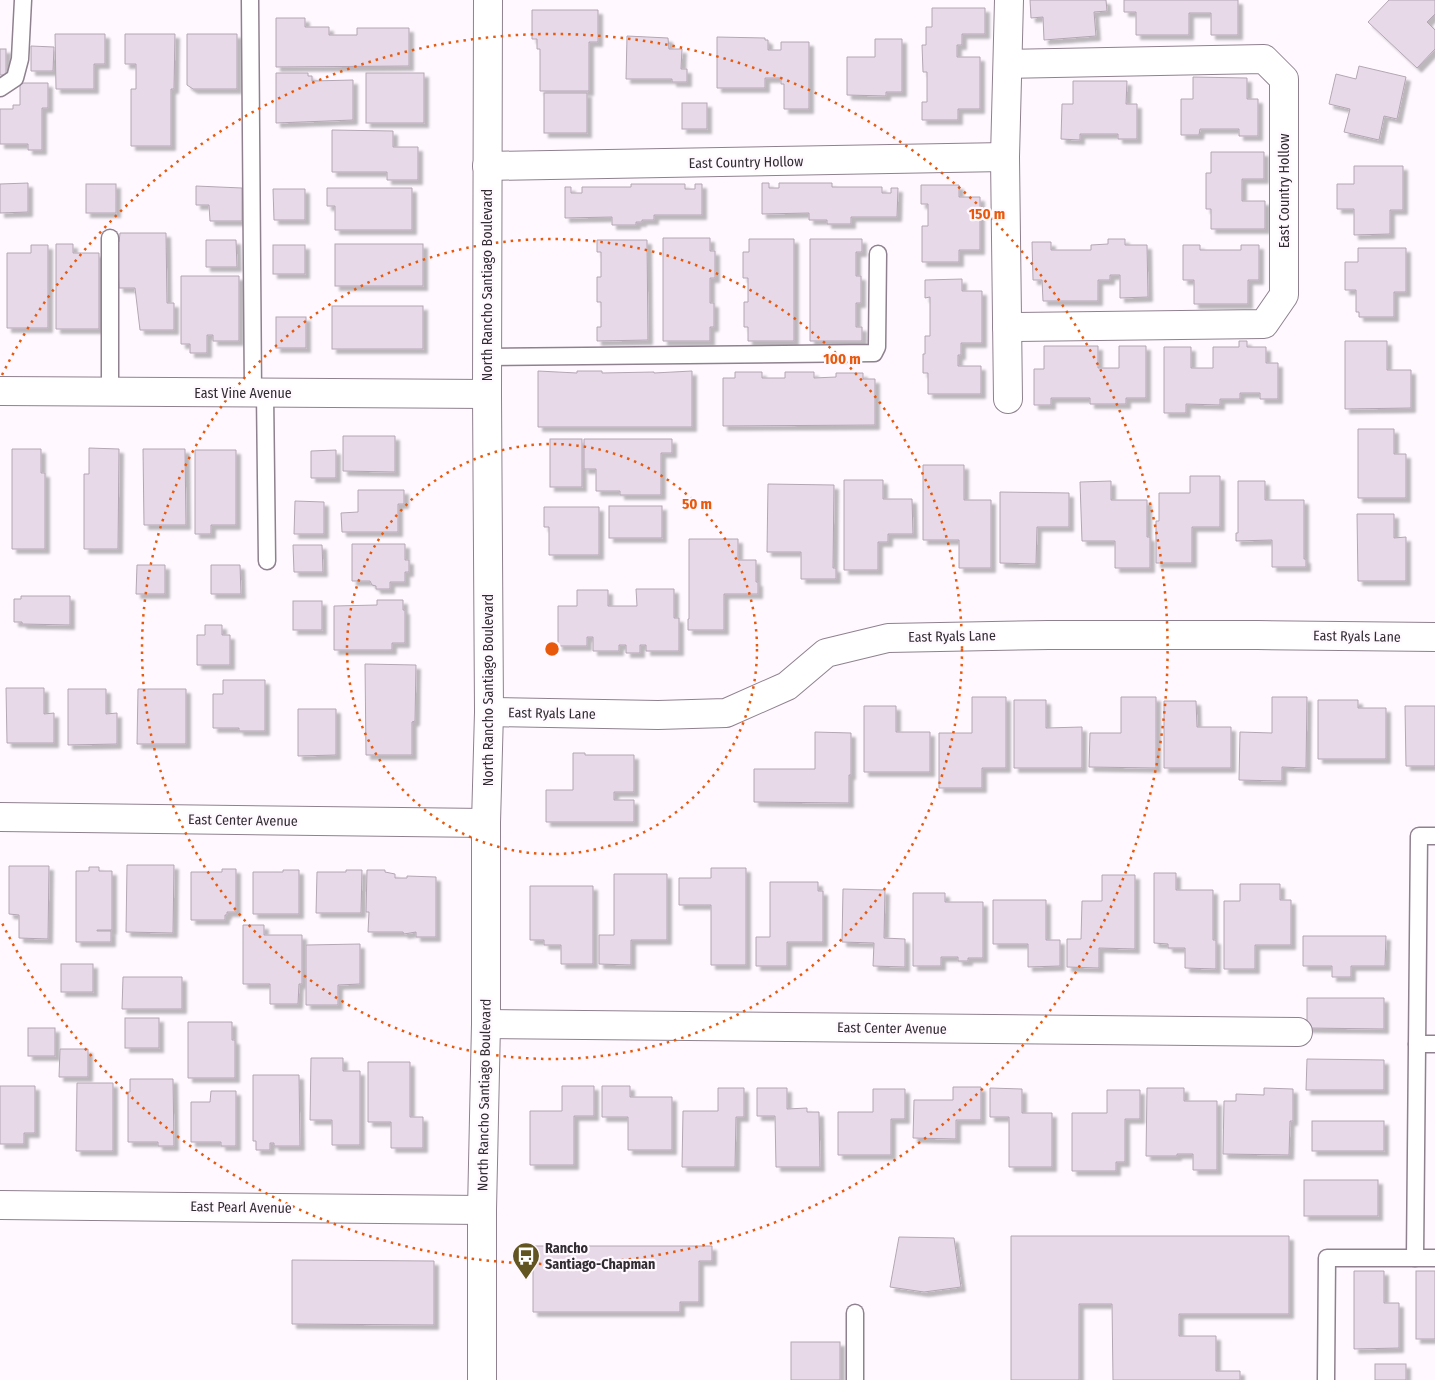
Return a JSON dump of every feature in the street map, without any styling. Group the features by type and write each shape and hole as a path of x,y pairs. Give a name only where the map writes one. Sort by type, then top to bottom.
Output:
{"street":[{"name":"North Rancho Santiago Boulevard","path":"482,1380 486,823 489,712 487,394 488,0"},
{"path":"1008,399 1005,157 1009,0"},
{"name":"East Country Hollow","path":"1007,327 1264,324 1284,295 1284,79 1264,59 1008,64"},
{"name":"East Country Hollow","path":"487,166 1005,157"},
{"name":"East Vine Avenue","path":"0,391 487,394"},
{"name":"East Ryals Lane","path":"489,712 658,716 726,713 787,686 826,653 888,638 1049,634 1257,634 1435,637"},
{"name":"East Center Avenue","path":"0,817 486,823"},
{"name":"East Center Avenue","path":"486,1024 1298,1032"},
{"name":"East Pearl Avenue","path":"0,1205 482,1210"}],"lane":[{"path":"0,88 15,78 20,59 23,0"},
{"path":"250,0 259,393 267,561"},
{"path":"110,238 110,392"},
{"path":"487,357 874,353 877,347 878,254"},
{"path":"1415,1258 1419,836 1435,836"},
{"path":"1417,1044 1435,1044"},
{"path":"1326,1380 1327,1258 1435,1258"},
{"path":"855,1313 855,1380"}],"building":[{"path":"1030,0 1106,0 1107,11 1094,12 1096,36 1044,40 1043,17 1031,18"},
{"path":"1124,0 1238,0 1238,35 1211,35 1211,13 1189,13 1189,35 1136,35 1136,12 1124,12"},
{"path":"1389,0 1435,0 1435,14 1427,22 1435,30 1435,49 1417,68 1368,22"},
{"path":"932,8 985,8 985,34 962,34 962,45 957,45 957,57 980,57 980,109 958,109 958,120 922,120 922,102 927,102 927,72 923,72 922,45 926,45 926,27 932,27"},
{"path":"532,10 598,10 598,42 589,42 589,91 540,91 540,49 537,49 537,39 532,39"},
{"path":"276,18 305,18 305,27 329,27 329,35 357,35 357,28 409,28 409,66 276,67"},
{"path":"55,34 105,34 105,64 94,64 94,89 56,89"},
{"path":"125,34 175,34 174,89 171,89 171,146 131,146 131,89 136,89 136,64 125,64"},
{"path":"187,34 237,34 237,89 193,89 187,85"},
{"path":"627,36 668,38 669,49 682,49 681,69 687,69 687,82 672,82 672,79 626,79"},
{"path":"717,37 765,38 765,40 768,40 768,50 781,50 781,42 809,42 809,109 784,109 784,84 781,84 781,78 765,78 765,88 717,88"},
{"path":"875,39 902,39 902,92 886,92 886,96 847,95 847,57 875,57"},
{"path":"31,46 54,47 53,71 31,71"},
{"path":"0,49 6,49 6,75 0,75"},
{"path":"1359,66 1406,77 1397,119 1384,116 1379,140 1344,132 1350,109 1329,104 1336,74 1356,79"},
{"path":"276,73 308,73 308,76 312,76 312,81 353,80 353,120 276,123"},
{"path":"366,73 424,73 424,123 366,123"},
{"path":"1193,77 1247,78 1247,99 1258,99 1258,136 1239,136 1239,129 1200,129 1199,135 1181,135 1181,99 1193,99"},
{"path":"1073,81 1127,81 1126,104 1137,104 1137,139 1118,139 1118,134 1080,134 1080,140 1061,139 1062,104 1073,104"},
{"path":"20,83 48,83 48,108 42,108 42,150 28,150 28,144 0,144 0,109 13,109 13,105 20,105"},
{"path":"544,93 587,93 587,133 544,133"},
{"path":"682,103 707,103 707,129 682,129"},
{"path":"332,130 393,131 393,147 418,147 418,180 387,180 387,172 332,172"},
{"path":"1211,152 1264,152 1264,179 1242,179 1242,201 1265,201 1265,229 1211,229 1211,209 1206,209 1206,173 1211,173"},
{"path":"1354,166 1403,166 1403,210 1390,210 1390,234 1354,235 1354,209 1337,209 1337,184 1354,184"},
{"path":"28,183 28,212 0,213 0,184"},
{"path":"762,183 769,183 769,188 779,188 779,183 832,183 832,187 882,187 882,193 891,193 891,188 898,188 897,217 851,217 851,224 827,224 827,220 809,220 809,213 762,214"},
{"path":"86,184 116,184 116,213 86,213"},
{"path":"631,184 685,184 685,189 695,189 695,184 702,184 702,215 654,215 654,220 642,220 642,222 636,222 636,225 612,225 612,217 565,218 565,187 571,187 571,193 582,193 582,187 631,187"},
{"path":"921,185 959,185 959,197 980,197 980,250 959,250 959,262 922,262 922,226 928,226 928,204 921,204"},
{"path":"196,186 242,188 242,221 210,221 209,205 196,205"},
{"path":"327,188 412,188 412,230 335,230 335,206 327,206"},
{"path":"273,189 305,189 305,220 274,220"},
{"path":"120,233 166,233 167,303 174,303 174,330 140,330 135,288 119,288 117,242 119,242"},
{"path":"663,238 710,238 710,251 715,251 715,278 710,278 710,303 714,303 714,327 710,327 710,341 663,341"},
{"path":"749,239 794,239 794,341 748,341 748,327 744,327 744,302 748,302 748,278 743,278 743,252 749,252"},
{"path":"810,239 862,239 862,252 856,252 856,276 861,276 861,303 856,303 856,327 862,327 862,341 810,341"},
{"path":"1108,239 1125,239 1125,245 1147,245 1148,297 1120,298 1120,275 1110,275 1110,280 1098,280 1098,301 1043,301 1042,280 1033,280 1032,242 1051,242 1051,250 1091,250 1091,245 1108,244"},
{"path":"206,240 236,240 237,267 206,267"},
{"path":"597,240 647,240 648,340 597,341 597,327 601,327 601,302 597,302 597,277 601,277 601,252 597,252"},
{"path":"56,244 73,244 73,253 99,253 99,329 56,329"},
{"path":"335,244 423,244 423,286 335,286"},
{"path":"31,245 48,245 48,328 7,328 7,253 31,253"},
{"path":"273,245 305,245 305,274 273,274"},
{"path":"1183,245 1200,245 1200,250 1241,250 1241,245 1259,245 1259,280 1248,280 1248,304 1194,304 1194,280 1183,280"},
{"path":"1358,248 1406,248 1406,292 1394,292 1394,317 1359,317 1359,312 1356,312 1356,290 1345,290 1345,262 1358,262"},
{"path":"181,276 239,276 239,341 213,341 213,335 207,335 207,353 190,353 190,344 181,344"},
{"path":"962,279 962,291 982,291 982,343 961,343 961,355 958,355 958,366 981,366 981,394 928,394 928,373 923,373 923,354 925,354 925,336 930,336 930,297 925,298 925,280"},
{"path":"332,306 423,306 423,349 332,349"},
{"path":"276,317 306,317 306,348 276,348"},
{"path":"1239,341 1247,341 1247,347 1266,347 1266,363 1278,363 1278,399 1260,399 1260,393 1240,393 1240,399 1220,399 1220,405 1186,404 1186,413 1164,413 1164,347 1191,347 1191,368 1213,368 1213,347 1239,347"},
{"path":"1345,341 1387,341 1387,370 1411,370 1411,408 1345,409"},
{"path":"1044,346 1098,346 1098,368 1119,368 1119,346 1146,346 1146,398 1126,398 1126,404 1090,404 1090,398 1051,398 1051,405 1034,405 1034,369 1044,369"},
{"path":"538,371 654,373 692,371 692,427 538,427"},
{"path":"735,372 762,372 762,378 785,378 785,372 814,372 814,378 836,377 836,373 863,373 863,379 875,379 875,425 723,426 723,378 735,378"},
{"path":"1358,429 1394,429 1394,454 1406,454 1406,498 1358,498"},
{"path":"343,436 395,436 395,472 343,471"},
{"path":"550,439 582,439 582,487 550,487"},
{"path":"584,439 672,439 672,453 661,453 661,495 620,495 620,491 596,491 596,469 584,469"},
{"path":"89,448 119,449 118,549 84,549 84,474 89,474"},
{"path":"12,449 41,449 41,473 45,473 45,549 12,549"},
{"path":"143,449 185,449 186,525 144,525"},
{"path":"195,450 236,450 236,525 211,525 211,534 195,534"},
{"path":"336,450 336,478 311,478 311,451"},
{"path":"923,465 964,465 964,500 991,500 991,568 959,568 959,540 923,540"},
{"path":"1190,476 1220,476 1220,527 1192,527 1192,563 1156,563 1156,521 1159,521 1159,493 1190,493"},
{"path":"844,480 883,480 883,499 912,499 913,534 888,534 888,542 878,542 878,570 844,570"},
{"path":"1111,481 1111,500 1147,500 1147,537 1150,537 1150,568 1115,568 1115,541 1082,541 1080,482"},
{"path":"1238,481 1265,481 1265,500 1304,500 1304,559 1306,559 1306,567 1272,567 1272,540 1236,541 1236,533 1238,533"},
{"path":"768,484 834,485 833,568 836,568 836,579 801,579 801,552 767,552"},
{"path":"358,490 404,490 404,504 398,504 398,532 342,532 341,513 358,512"},
{"path":"1000,492 1069,493 1069,527 1037,527 1036,564 1000,563"},
{"path":"295,501 324,502 324,534 294,534"},
{"path":"609,506 662,506 662,538 609,538"},
{"path":"544,507 599,507 599,555 549,555 549,527 544,527"},
{"path":"1357,514 1394,514 1394,538 1406,537 1406,581 1358,581"},
{"path":"689,539 738,539 738,560 756,560 758,594 724,594 724,630 688,630"},
{"path":"352,544 405,544 405,560 409,560 409,572 405,572 405,582 390,582 390,589 376,589 376,586 372,585 370,581 352,581"},
{"path":"293,545 322,545 323,572 294,572"},
{"path":"137,565 165,565 165,594 136,594"},
{"path":"211,565 240,565 241,594 211,594"},
{"path":"636,589 674,589 674,618 679,618 679,651 646,651 646,645 640,645 640,653 626,653 626,645 619,645 619,651 593,651 593,637 587,637 587,646 558,646 558,606 577,606 577,590 608,590 608,606 637,606"},
{"path":"21,596 70,596 70,625 22,624 22,622 14,622 14,599 21,599"},
{"path":"377,600 403,600 403,610 405,610 405,643 392,643 392,650 334,650 334,606 377,605"},
{"path":"293,601 322,601 322,630 293,630"},
{"path":"205,625 222,625 222,635 230,635 230,665 197,665 197,635 205,635"},
{"path":"365,664 416,665 412,755 366,755"},
{"path":"223,680 265,680 265,731 213,728 213,694 223,694"},
{"path":"6,688 44,688 44,714 54,713 54,743 7,743"},
{"path":"68,689 106,689 106,714 117,713 117,744 68,745"},
{"path":"138,689 186,689 186,744 137,744"},
{"path":"972,697 1006,697 1006,768 982,768 982,788 939,788 939,733 972,733"},
{"path":"1121,697 1156,697 1156,768 1089,767 1090,733 1121,733"},
{"path":"1272,697 1307,697 1306,768 1282,767 1282,781 1239,780 1240,732 1272,733"},
{"path":"1014,700 1046,700 1046,728 1082,727 1082,768 1014,768"},
{"path":"1318,700 1358,700 1358,708 1386,708 1386,759 1318,759"},
{"path":"1164,701 1196,701 1197,727 1231,727 1231,768 1164,768"},
{"path":"864,706 896,706 896,732 930,732 930,772 864,772"},
{"path":"1405,706 1435,706 1435,766 1406,766"},
{"path":"298,709 336,709 336,755 298,756"},
{"path":"815,732 851,733 849,803 754,802 754,769 815,769"},
{"path":"573,753 585,753 585,755 634,755 634,792 614,792 614,800 634,800 634,822 546,822 546,790 573,790"},
{"path":"127,865 174,865 173,933 126,932"},
{"path":"9,866 49,866 48,939 19,938 19,915 9,914"},
{"path":"89,867 99,867 99,871 112,871 112,930 97,930 111,931 111,942 76,942 76,871 89,871"},
{"path":"711,868 746,868 746,965 711,965 711,905 679,905 679,878 711,878"},
{"path":"222,869 236,869 236,912 227,912 225,920 191,920 191,872 222,872"},
{"path":"283,870 299,870 299,914 253,914 253,872 283,872"},
{"path":"346,870 362,870 361,913 316,913 317,872 346,872"},
{"path":"367,870 385,870 385,872 395,874 395,878 407,878 407,876 436,877 436,937 416,937 416,932 404,934 403,932 368,932 369,912 366,912"},
{"path":"1154,873 1176,873 1176,890 1213,890 1213,940 1216,940 1216,969 1185,968 1185,948 1168,948 1168,944 1154,943"},
{"path":"614,874 667,874 667,940 631,940 631,965 599,964 599,935 614,935"},
{"path":"1102,875 1135,875 1135,949 1099,948 1099,968 1067,967 1067,939 1081,939 1082,901 1102,901"},
{"path":"770,882 818,882 818,891 823,891 823,942 787,942 787,966 756,966 756,937 770,937"},
{"path":"1240,884 1280,884 1280,900 1291,900 1291,945 1255,945 1255,969 1224,969 1224,901 1240,901"},
{"path":"530,886 593,886 593,964 561,964 561,945 544,945 544,940 530,940"},
{"path":"843,889 885,890 884,938 905,939 905,967 873,966 874,943 842,942"},
{"path":"913,893 945,893 945,902 983,902 983,958 968,958 968,961 958,961 958,957 941,957 941,966 913,966"},
{"path":"993,900 1046,900 1046,940 1060,940 1060,966 1028,967 1028,944 993,944"},
{"path":"243,925 264,925 264,935 302,935 302,984 299,984 298,1004 270,1004 270,984 243,984"},
{"path":"1303,936 1386,936 1385,966 1351,966 1351,977 1332,977 1332,966 1303,966"},
{"path":"360,944 360,984 338,985 338,1005 306,1005 306,945"},
{"path":"61,964 93,964 93,992 61,992"},
{"path":"123,977 182,977 182,1009 122,1009"},
{"path":"1307,998 1384,998 1384,1029 1307,1028"},
{"path":"125,1018 159,1018 159,1048 125,1048"},
{"path":"188,1022 232,1022 232,1040 235,1040 235,1078 188,1078"},
{"path":"28,1028 55,1028 55,1056 28,1056"},
{"path":"60,1049 88,1049 88,1077 59,1077"},
{"path":"311,1058 343,1058 343,1071 360,1071 360,1145 332,1145 332,1120 310,1120"},
{"path":"1307,1059 1384,1060 1384,1090 1306,1090"},
{"path":"368,1062 410,1062 410,1117 423,1117 423,1148 391,1148 391,1122 368,1122"},
{"path":"253,1075 299,1075 300,1146 274,1146 274,1143 270,1143 270,1150 256,1150 256,1141 253,1141"},
{"path":"130,1079 173,1079 174,1146 158,1146 158,1142 128,1142 128,1092 130,1092"},
{"path":"77,1083 113,1083 113,1151 76,1151"},
{"path":"0,1086 35,1086 35,1133 24,1133 24,1144 0,1144"},
{"path":"562,1086 594,1086 594,1116 574,1116 574,1165 530,1165 530,1111 562,1111"},
{"path":"602,1086 630,1086 630,1097 672,1097 672,1150 628,1150 628,1117 602,1117"},
{"path":"953,1087 981,1087 981,1120 956,1120 956,1139 913,1138 914,1100 953,1100"},
{"path":"718,1088 744,1088 744,1117 736,1117 735,1167 682,1167 683,1111 718,1111"},
{"path":"757,1088 787,1088 787,1109 807,1108 807,1112 819,1112 820,1167 776,1167 775,1116 757,1116"},
{"path":"990,1088 1022,1089 1022,1113 1052,1113 1052,1167 1009,1167 1009,1117 990,1117"},
{"path":"1147,1088 1184,1088 1184,1101 1217,1101 1217,1170 1193,1170 1193,1154 1146,1156"},
{"path":"1264,1088 1293,1089 1293,1121 1290,1121 1289,1155 1223,1154 1224,1101 1236,1101 1236,1094 1264,1095"},
{"path":"873,1089 905,1089 905,1119 891,1119 891,1155 838,1155 838,1112 873,1112"},
{"path":"1107,1090 1140,1090 1140,1119 1125,1119 1125,1162 1116,1162 1116,1171 1072,1171 1072,1113 1107,1113"},
{"path":"211,1091 236,1091 236,1146 221,1146 221,1142 191,1142 191,1102 210,1102"},
{"path":"1312,1121 1384,1121 1384,1151 1312,1151"},
{"path":"1304,1180 1378,1180 1378,1216 1304,1216"},
{"path":"1011,1236 1289,1236 1289,1314 1179,1314 1179,1336 1216,1336 1216,1371 1240,1371 1240,1380 1113,1380 1112,1304 1079,1304 1079,1380 1011,1380"},
{"path":"899,1237 954,1238 961,1287 924,1292 890,1287"},
{"path":"533,1246 712,1246 712,1261 699,1261 699,1302 680,1302 680,1312 533,1312"},
{"path":"292,1260 434,1261 434,1325 292,1324"},
{"path":"1354,1271 1384,1271 1384,1303 1399,1303 1399,1348 1354,1349"},
{"path":"1416,1271 1435,1271 1435,1339 1416,1339"},
{"path":"791,1342 840,1342 840,1380 791,1380"},
{"path":"1375,1364 1406,1364 1406,1380 1375,1380"}],"place":[{"name":"Rancho Santiago-Chapman","path":"526,1280"}]}
